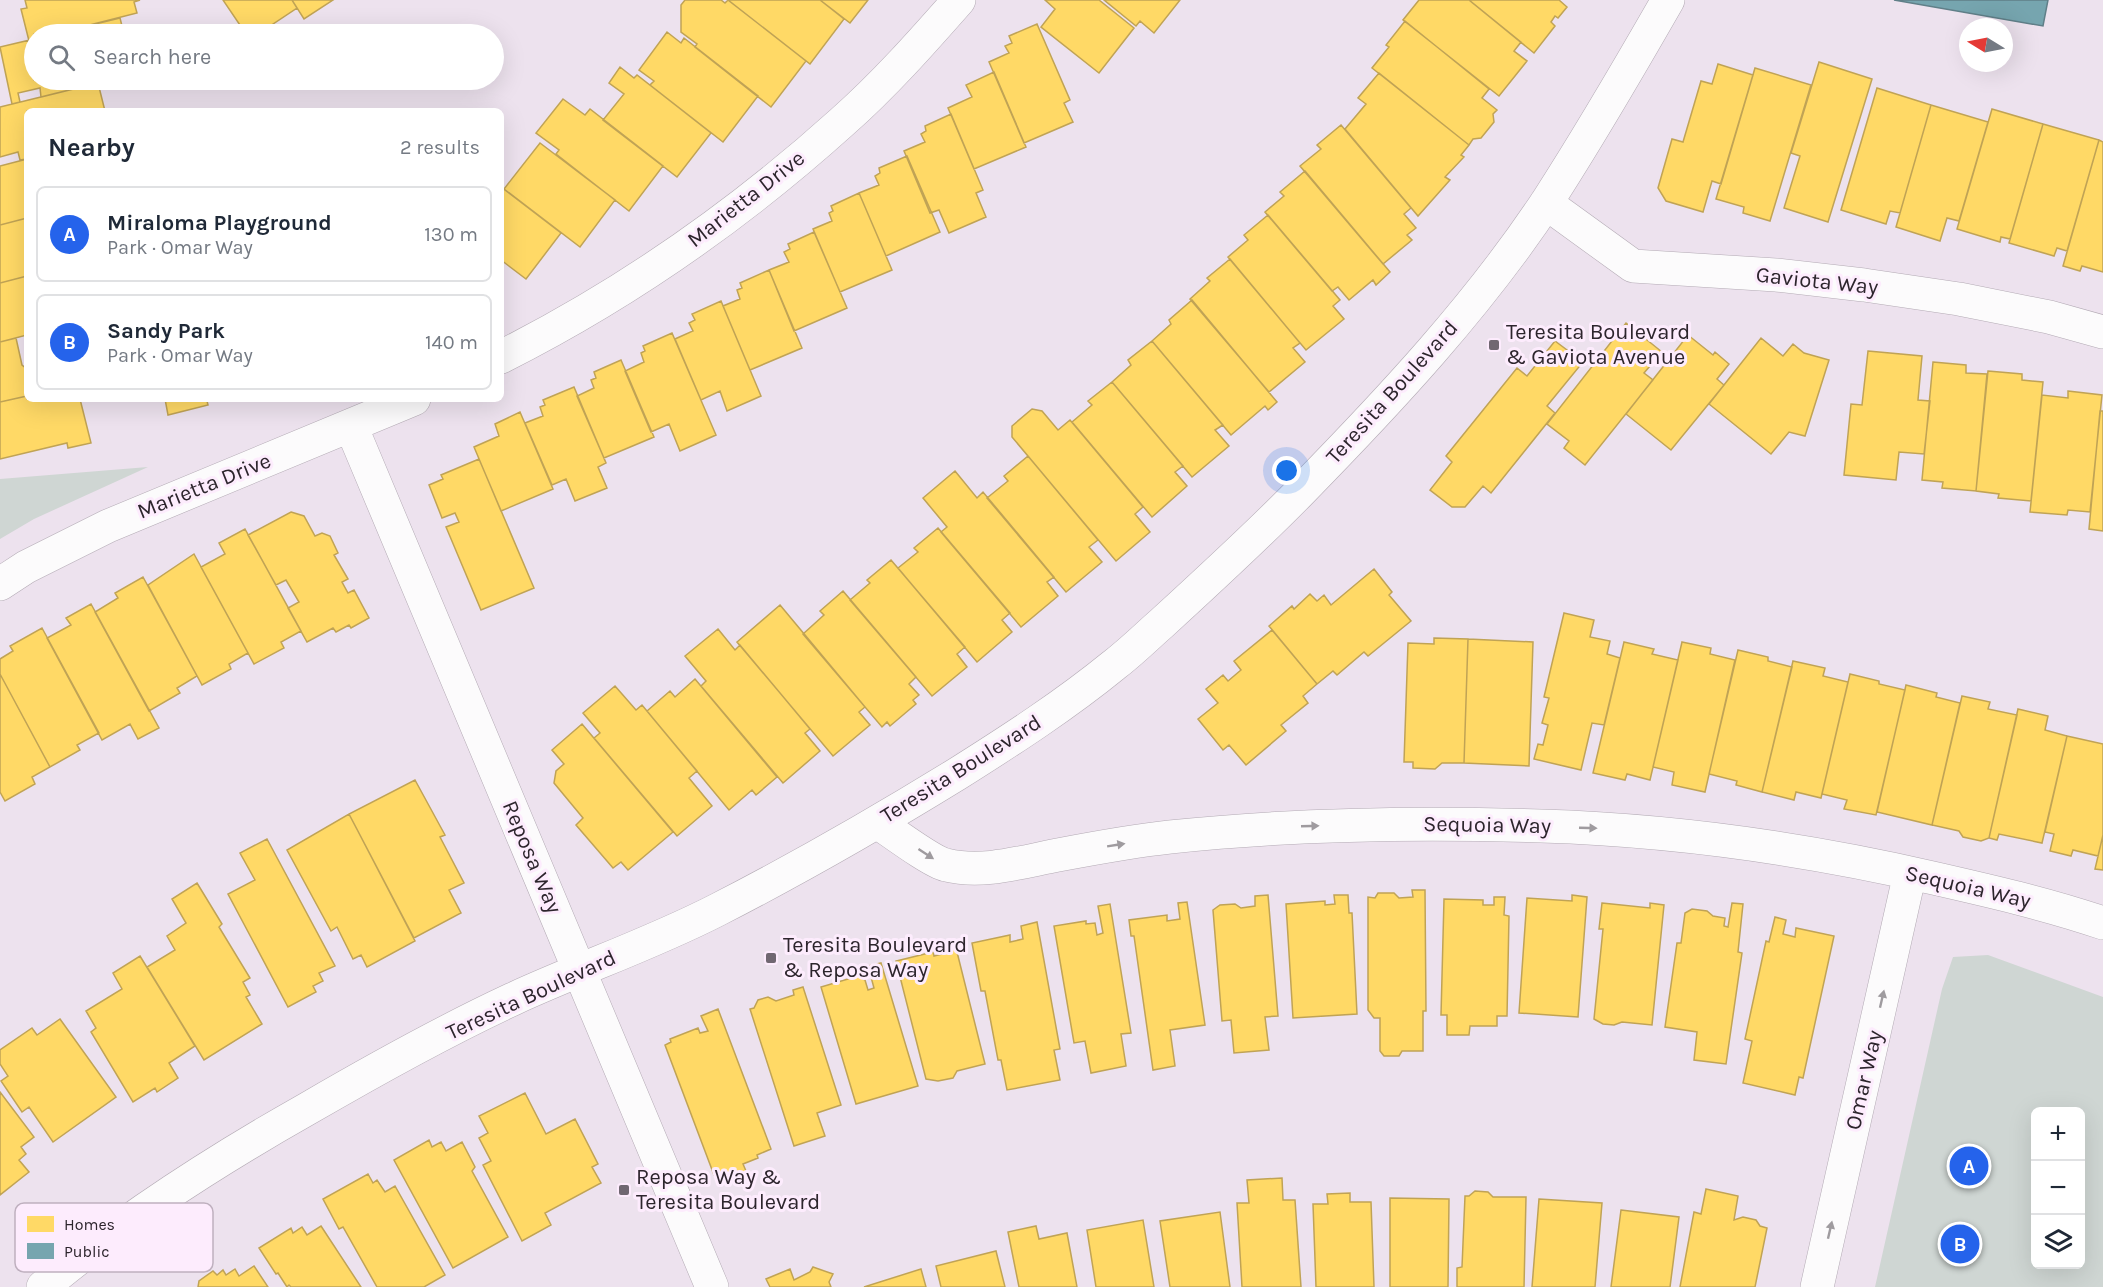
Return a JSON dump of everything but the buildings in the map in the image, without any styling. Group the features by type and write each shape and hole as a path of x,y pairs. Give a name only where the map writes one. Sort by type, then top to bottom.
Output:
{"street":[{"name":"Marietta Drive","path":"504,356 537,339 646,272 692,242 771,183 843,121 919,46 958,0"},
{"name":"Teresita Boulevard","path":"155,1203 263,1134 367,1074 515,998 580,972 713,912 877,822 1024,732 1115,664 1196,593 1277,516 1357,434 1492,278 1546,203 1602,114 1668,0"},
{"name":"Gaviota Way","path":"1546,203 1633,266 1776,275 1864,285 2049,317 2103,332"},
{"name":"Marietta Drive","path":"0,584 26,567 108,526 407,402"},
{"name":"Reposa Way","path":"351,426 712,1287"},
{"name":"Sequoia Way","path":"877,822 943,865 983,869 1078,851 1165,838 1257,828 1447,824 1624,829 1815,853 1999,893 2103,923"},
{"name":"Omar Way","path":"1817,1287 1910,873"},
{"name":"Teresita Boulevard","path":"43,1287 61,1272"}],"shaded area":[{"path":"148,467 34,519 0,539 0,479"},
{"path":"1988,955 2103,997 2103,1287 1875,1287 1942,989 1953,957"}],"place":[{"name":"Teresita Boulevard & Gaviota Avenue","path":"1494,345"},
{"name":"Teresita Boulevard & Reposa Way","path":"771,958"},
{"name":"Miraloma Playground","path":"1969,1166"},
{"name":"Reposa Way & Teresita Boulevard","path":"624,1190"},
{"name":"Sandy Park","path":"1960,1244"}]}
